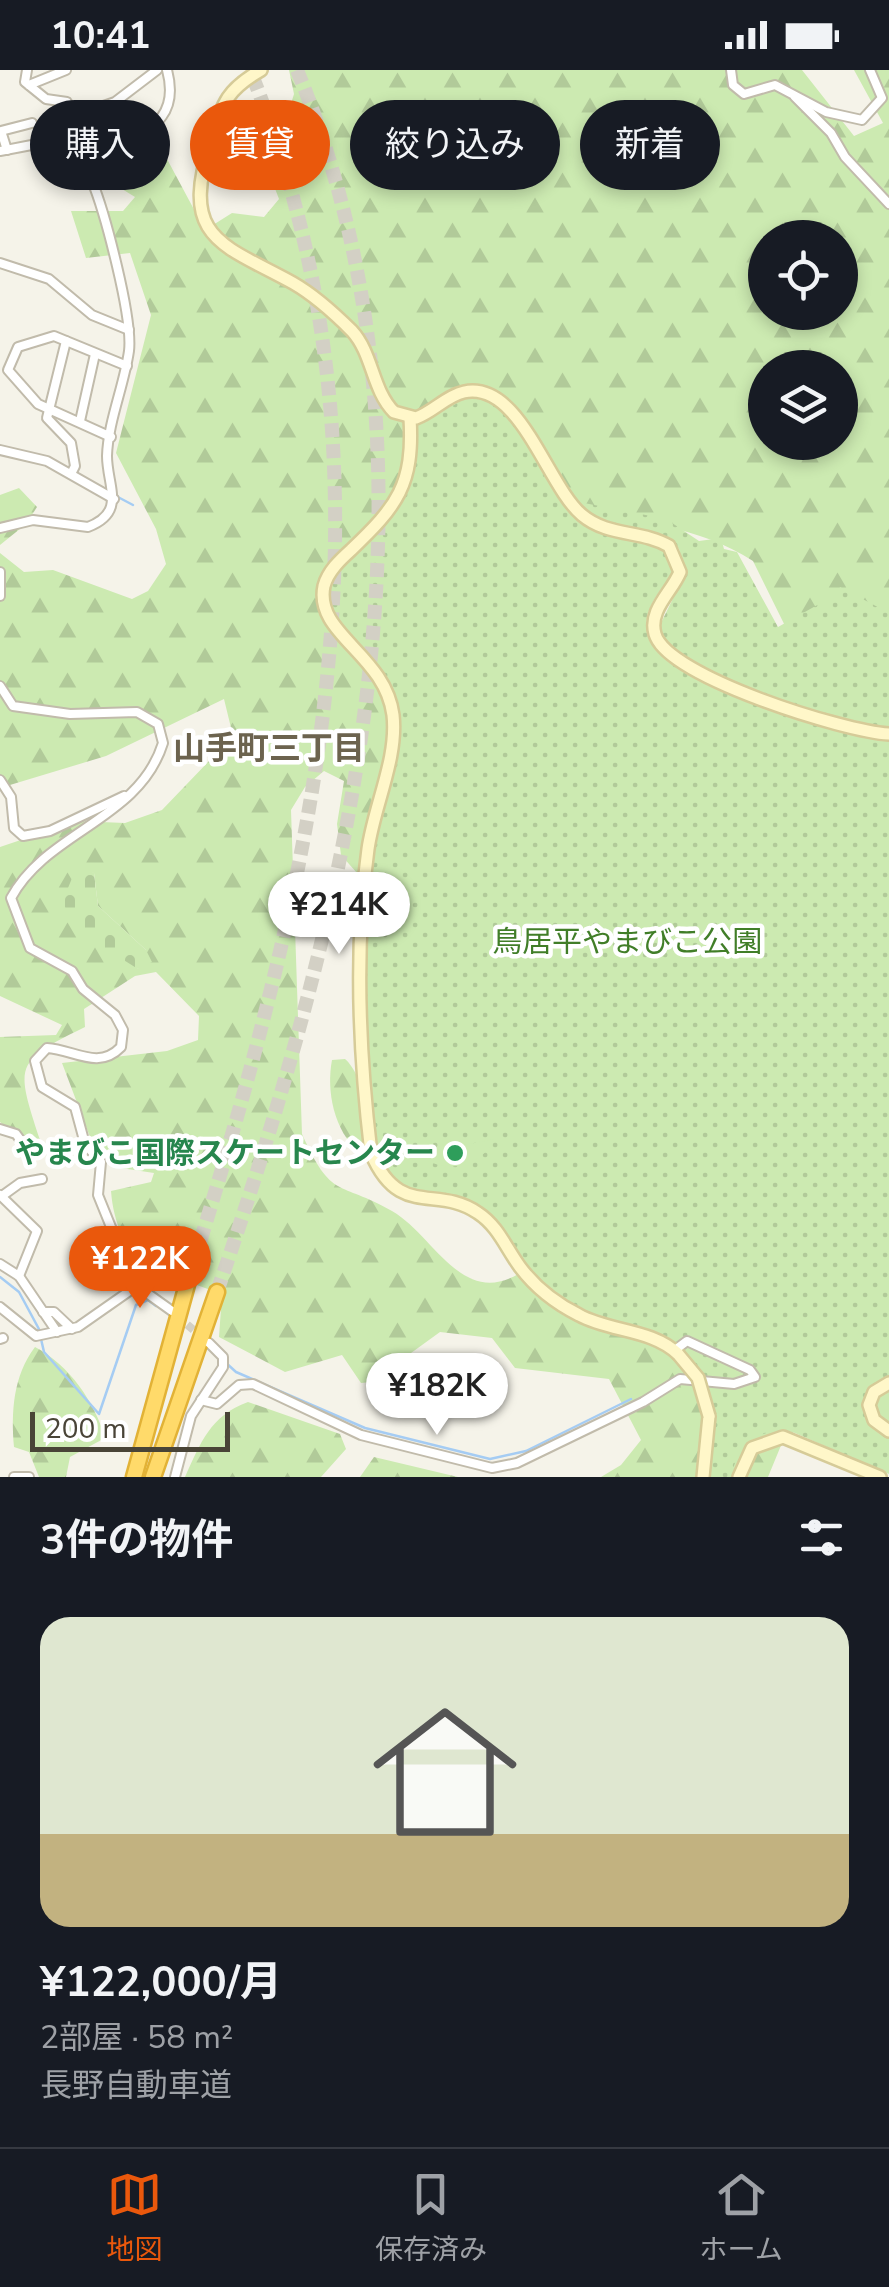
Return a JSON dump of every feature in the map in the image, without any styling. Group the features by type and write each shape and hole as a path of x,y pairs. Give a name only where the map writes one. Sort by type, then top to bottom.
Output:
{"highway":[{"path":"134,1477 188,1282"},
{"path":"153,1477 217,1292"}],"street":[{"path":"27,70 28,85 53,100"},
{"path":"28,85 66,70"},
{"path":"118,100 157,70"},
{"path":"0,528 32,520 88,526 104,518 114,499 107,458 127,366 129,330 108,245 106,211 92,181 99,161 150,132 160,119 172,91 168,70"},
{"path":"261,70 230,91 208,150 202,196 210,230 228,251 294,284 345,324 358,338 387,404 410,418"},
{"path":"731,70 733,85 744,94 775,84 826,112 862,120 882,98 870,70"},
{"path":"789,91 831,133 845,157 889,204"},
{"path":"30,124 1,131 4,150 30,145"},
{"path":"0,263 49,280 92,315 129,330"},
{"path":"111,436 38,404 8,370 18,347 54,336 127,366"},
{"path":"66,341 48,423 70,443 75,466 71,474"},
{"path":"80,421 96,354"},
{"path":"0,357 11,360"},
{"path":"410,418 464,392 478,391 504,404 520,420 560,493 586,518 604,528 654,538 676,554 680,572 653,620 659,642 698,674 852,730 889,734"},
{"path":"410,418 410,464 399,498 341,559 324,588 326,615 376,669 393,718 368,849 359,948 372,1153 386,1179 406,1195 461,1204 488,1220 521,1269 556,1302 589,1320 648,1337 677,1352 698,1378 709,1416 703,1477"},
{"path":"0,450 47,462 114,499"},
{"path":"0,572 0,596"},
{"path":"0,686 14,706 70,714 137,712 158,724 163,743 132,795 45,858 15,891 11,904 30,948 72,971 83,989 115,1016 122,1030 121,1047 106,1057 86,1058 46,1048 36,1061 42,1087 75,1107 86,1144 102,1162 100,1203 130,1281 128,1292 72,1329 36,1336 0,1307"},
{"path":"0,780 11,798 14,828 23,836 50,831 132,795"},
{"path":"0,1129 16,1134 27,1149"},
{"path":"18,1276 37,1231 1,1195 20,1183 42,1179"},
{"path":"0,1264 18,1276 57,1332"},
{"path":"130,1281 172,1311"},
{"path":"43,1312 54,1312 72,1329"},
{"path":"200,1400 217,1404 240,1385 253,1384 360,1436 473,1467 503,1468 632,1408 675,1381 734,1384 755,1377 750,1370 687,1340 677,1352"},
{"path":"176,1477 191,1416 224,1361 210,1342"},
{"path":"889,1386 874,1392 869,1405 874,1420 889,1429"},
{"path":"739,1477 752,1448 783,1437 880,1477"},
{"path":"14,1477 29,1477"}],"green space":[{"path":"289,70 802,70 854,136 883,123 854,70 889,70 889,683 793,642 753,561 732,549 689,532 574,510 509,635 889,749 889,1456 797,1429 782,1443 768,1477 601,1477 621,1465 641,1440 609,1379 515,1368 492,1338 440,1332 371,1382 361,1383 342,1355 285,1372 219,1337 222,1294 174,1277 157,1285 125,1242 111,1191 151,1182 154,1173 114,1167 90,1137 62,1063 167,1051 198,1040 199,1016 156,972 135,976 84,1009 85,1027 44,1049 26,1068 26,1095 40,1140 22,1141 0,1122 0,1037 56,1035 62,1025 0,996 0,847 77,821 125,823 162,810 233,736 224,699 106,756 0,788 0,553 24,572 53,570 132,599 148,591 166,564 156,529 116,453 151,315 130,253 86,258 71,211 123,211 135,197 124,190 170,190 170,165 205,230 232,213 264,217 279,199 276,190 330,190 330,100 292,100","holes":["324,771 344,781 337,824 341,855 389,909 520,1273 500,1282 481,1282 465,1276 392,1211 329,1180 302,1134 291,810 305,787","75,871 94,873 98,906 146,950 138,969"]},
{"name":"鳥居平やまびこ公園","path":"466,398 486,400 515,423 554,493 575,517 606,535 651,544 666,553 673,572 647,617 648,634 660,652 684,670 755,703 833,729 889,739 889,1378 871,1388 864,1410 889,1435 889,1474 788,1430 766,1433 750,1442 738,1457 731,1477 709,1477 711,1402 706,1385 676,1343 575,1309 526,1268 489,1213 468,1203 414,1193 391,1179 377,1153 367,1080 365,932 371,859 394,733 395,702 380,671 334,617 329,588 340,568 384,524 402,498 412,468 415,428"},
{"path":"19,488 37,507 26,524 0,545 0,495"},
{"path":"584,503 666,519 699,541 721,538 724,549 737,552 778,627 837,594 840,587 889,613 889,728 834,719 760,697 694,665 671,647 659,627 685,574 679,549 658,536 590,514 577,505"},
{"path":"82,868 94,873 98,906 146,950 152,962 138,969 71,927 63,900 75,871"},
{"path":"345,1059 358,1078 367,1106 368,1133 359,1152 343,1133 331,1097 332,1060"},
{"name":"やまびこ国際スケートセンター","path":"495,1139 480,1157 460,1166 438,1165 417,1154"},
{"path":"35,1347 59,1364 79,1386 95,1411 105,1438 70,1457 66,1477 39,1477 29,1452 14,1447 15,1395 22,1370"},
{"path":"248,1402 340,1434 346,1449 321,1477 185,1477 216,1423"},
{"path":"374,1457 458,1477 360,1477"}],"waterway":[{"path":"73,471 110,492"},
{"path":"116,496 133,505"},
{"path":"0,1277 19,1292 40,1331"},
{"path":"41,1339 44,1352 99,1414 136,1305 148,1300 156,1306"},
{"path":"225,1362 236,1372 365,1428 490,1459 526,1451 631,1399"}],"tunnel":[{"path":"188,1281 273,981 305,830 327,678 335,526 327,374 300,222 250,70"},
{"path":"217,1292 309,993 344,839 368,684 378,528 372,372 346,220 297,70"},
{"path":"178,1317 202,1337"}],"place":[{"name":"やまびこ国際スケートセンター","path":"455,1153"}],"district":[{"name":"山手町三丁目","path":"269,748"}]}
